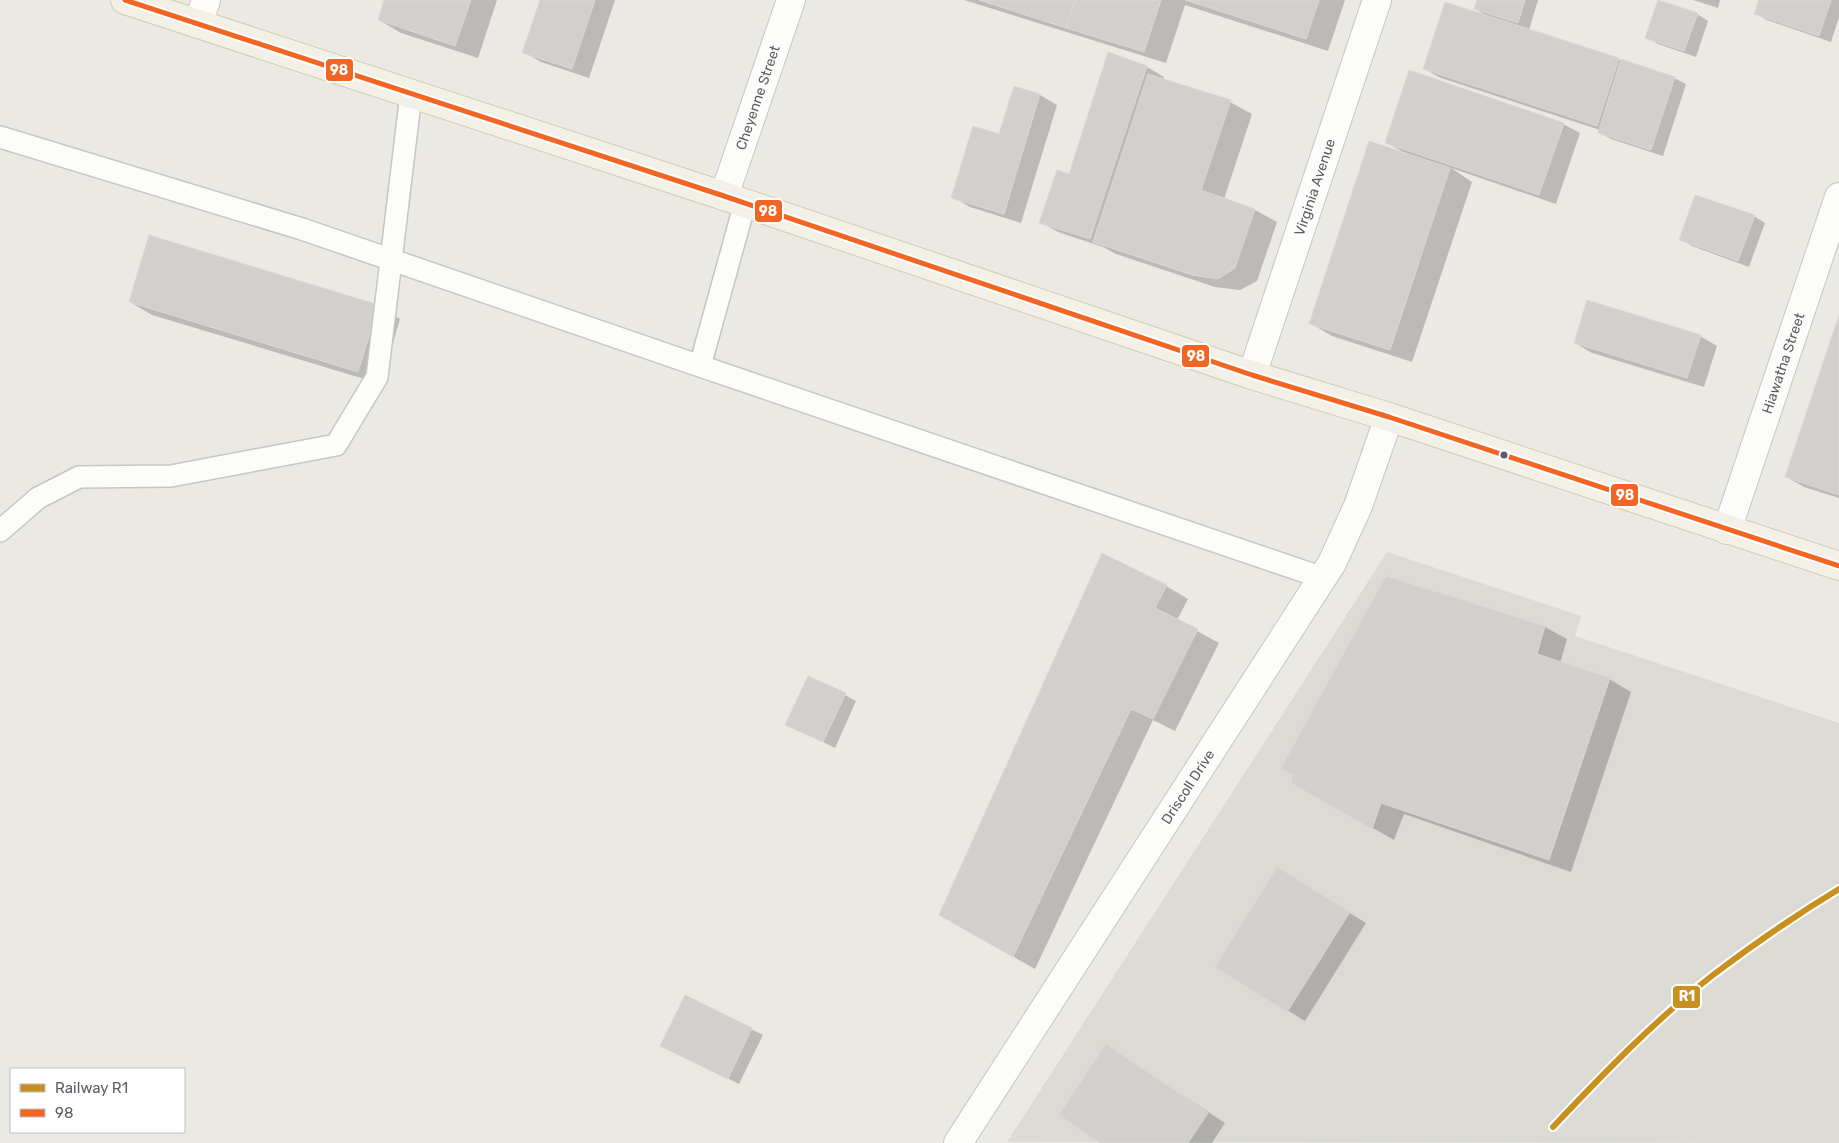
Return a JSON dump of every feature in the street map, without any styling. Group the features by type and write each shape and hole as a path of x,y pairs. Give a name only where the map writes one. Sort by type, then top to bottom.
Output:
{"main road":[{"path":"125,0 202,12 411,94 734,200 1252,375 1388,417 1839,566"}],"street":[{"name":"Cheyenne Street","path":"734,200 791,0"},
{"name":"Virginia Avenue","path":"1252,375 1377,0"},
{"name":"Hiawatha Street","path":"1728,530 1839,197"},
{"name":"Driscoll Drive","path":"958,1143 1332,564 1358,506 1388,417"}],"lane":[{"path":"0,532 38,498 79,477 170,476 336,445 377,377 411,94"},
{"path":"0,137 302,229 1323,578"},
{"path":"700,366 734,200"}],"shaded area":[{"path":"1387,552 1581,616 1575,636 1839,723 1839,1143 1007,1142"}],"building":[{"path":"384,0 471,0 455,46 378,20"},
{"path":"540,0 595,0 572,69 522,53"},
{"path":"979,0 1075,0 1066,28"},
{"path":"1075,0 1161,0 1144,52 1066,28"},
{"path":"1185,0 1319,0 1306,39"},
{"path":"1477,0 1525,0 1518,23 1474,9"},
{"path":"1658,0 1698,13 1684,51 1645,38"},
{"path":"1759,0 1831,0 1819,36 1754,14"},
{"path":"1445,2 1619,58 1597,126 1423,69"},
{"path":"1108,52 1147,66 1090,239 1039,223 1057,170 1069,174"},
{"path":"1621,59 1675,77 1651,150 1598,133"},
{"path":"1409,70 1564,123 1539,195 1385,143"},
{"path":"1148,74 1231,100 1201,190 1255,209 1235,268 1218,279 1192,275 1093,242"},
{"path":"1014,86 1040,94 1004,214 951,198 973,126 999,134"},
{"path":"1369,141 1450,168 1390,350 1309,324"},
{"path":"1695,195 1755,215 1738,261 1679,240"},
{"path":"149,235 379,305 358,372 129,302"},
{"path":"1587,300 1701,335 1687,378 1574,343"},
{"path":"1839,315 1839,495 1785,477"},
{"path":"1102,553 1167,585 1155,608 1198,629 1153,719 1131,709 1013,957 939,915"},
{"path":"1386,576 1545,626 1537,654 1610,678 1549,860 1381,803 1372,829 1291,783 1293,775 1281,768"},
{"path":"808,676 846,693 823,742 785,725"},
{"path":"1277,867 1350,912 1287,1012 1215,967"},
{"path":"685,995 752,1028 728,1079 660,1046"},
{"path":"1106,1044 1208,1113 1188,1143 1100,1143 1059,1115"}],"rail line":[{"name":"R1","path":"1553,1127 1630,1048 1692,992 1760,941 1839,889"}],"transit line":[{"name":"98","path":"125,0 724,196 1252,375 1389,417 1839,566"}]}
